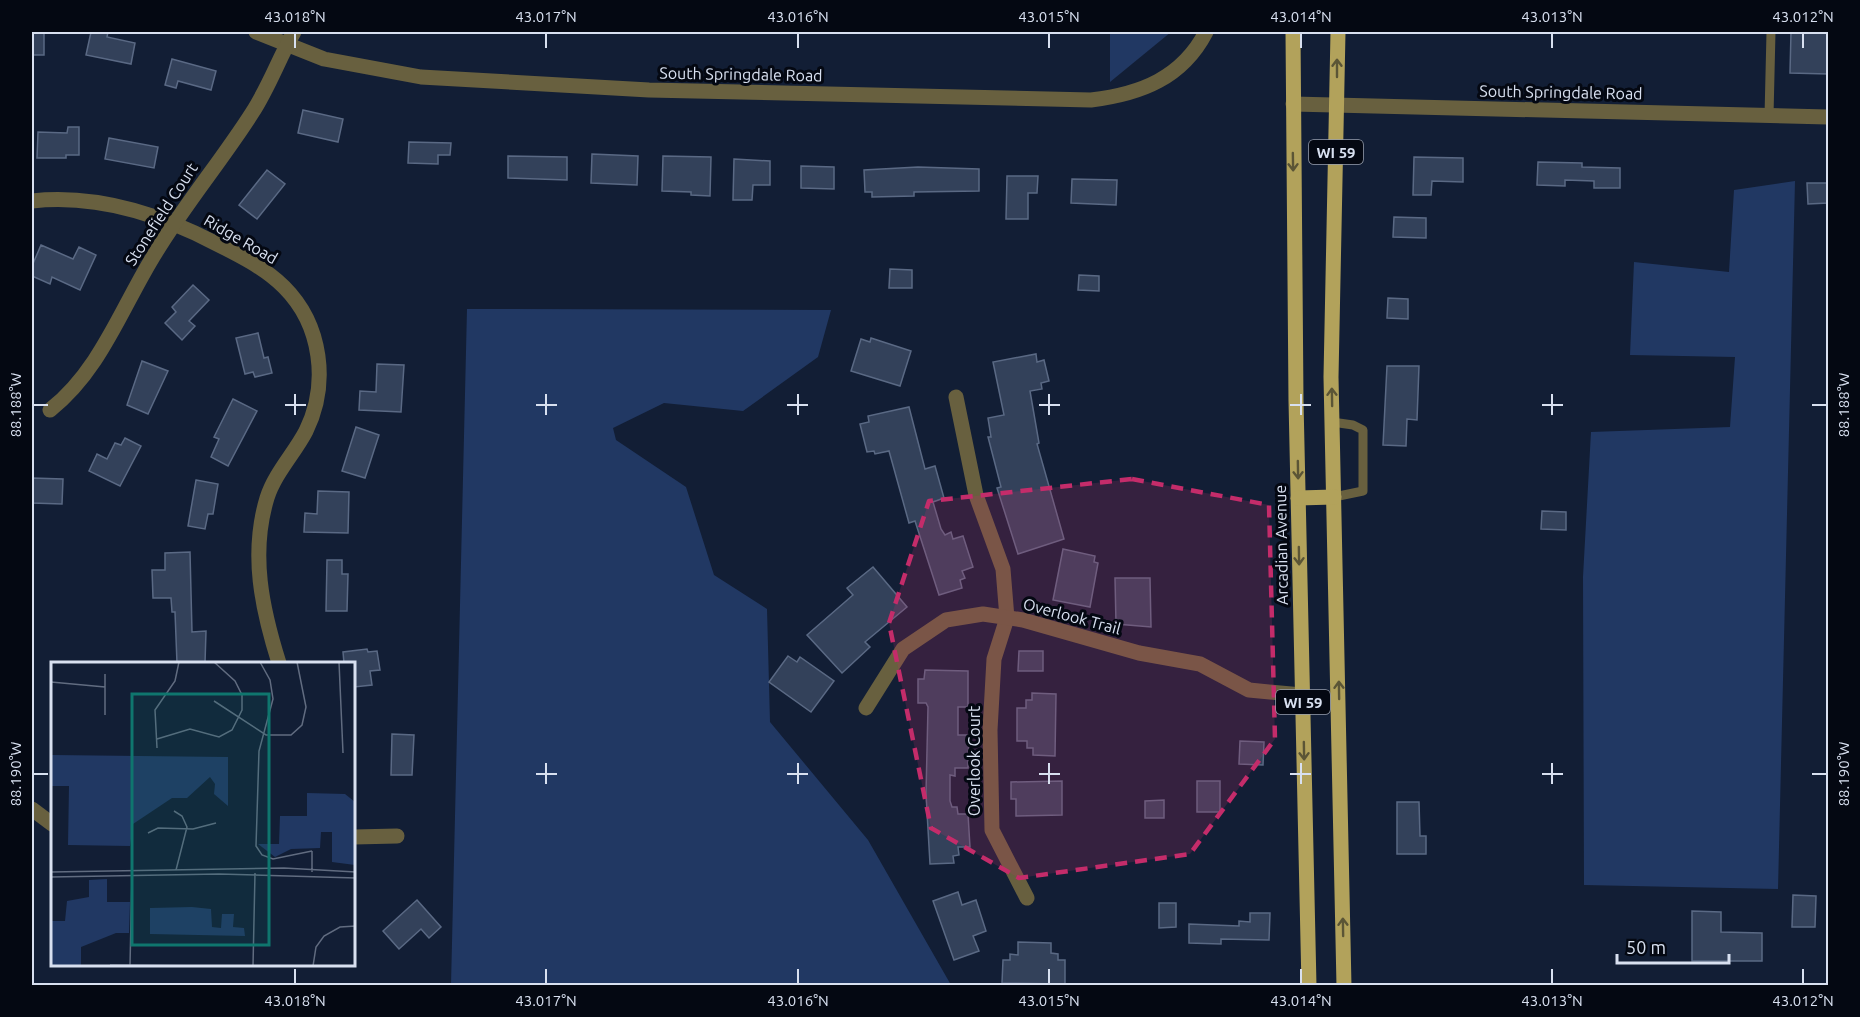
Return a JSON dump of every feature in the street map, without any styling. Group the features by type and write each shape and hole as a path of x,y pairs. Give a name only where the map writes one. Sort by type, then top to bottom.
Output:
{"main road":[{"name":"WI 59","path":"1293,32 1293,104"},
{"name":"WI 59","path":"1338,32 1332,422 1344,986"},
{"name":"Arcadian Avenue","path":"1293,104 1308,986"},
{"path":"1298,498 1334,497"}],"street":[{"name":"South Springdale Road","path":"256,32 290,38 324,59 370,69 472,81 649,90 1091,100 1124,95 1165,79 1184,63 1206,32"},
{"name":"Stonefield Court","path":"50,410 68,396 97,359 133,290 173,224 252,113 275,74 290,38"},
{"name":"South Springdale Road","path":"1293,104 1828,117"},
{"name":"Ridge Road","path":"32,201 72,199 117,206 173,224 232,252 268,273 284,287 304,313 318,351 319,392 305,432 267,496 262,518 258,565 260,590 279,662"},
{"path":"956,397 976,495 1004,569 1007,618"},
{"name":"Overlook Trail","path":"866,708 903,649 946,620 983,614 1007,618 1139,653 1200,664 1249,690 1302,695"},
{"name":"Overlook Court","path":"1007,618 994,659 990,730 992,830 1027,898"},
{"path":"32,809 51,823"},
{"path":"356,837 397,836"}],"lane":[{"path":"1769,116 1771,32"},
{"path":"1332,422 1353,425 1363,430 1363,491 1334,497"}],"highlighted area":[{"path":"1132,479 1269,505 1275,739 1190,854 1019,878 931,828 889,623 929,501"}],"shaded area":[{"path":"1110,32 1171,32 1110,82"},
{"path":"1795,181 1778,889 1584,885 1583,577 1591,432 1730,427 1735,357 1630,355 1634,262 1729,272 1734,190"},
{"path":"467,309 831,310 818,357 743,411 664,403 613,428 616,440 686,487 714,575 767,609 770,722 868,840 951,985 451,985"}],"building":[{"path":"32,32 44,32 44,55 32,55"},
{"path":"91,32 108,32 107,37 135,43 131,64 86,55"},
{"path":"1791,32 1828,32 1828,74 1790,73"},
{"path":"172,59 216,71 211,90 178,81 176,88 165,85"},
{"path":"303,110 343,119 338,142 298,133"},
{"path":"68,127 79,127 79,155 66,155 66,158 37,158 38,132 67,133"},
{"path":"109,138 158,147 154,168 105,159"},
{"path":"409,142 451,143 450,155 438,155 438,164 408,163"},
{"path":"592,154 638,156 637,185 591,183"},
{"path":"508,156 567,157 567,180 508,178"},
{"path":"663,156 711,157 710,196 691,195 691,192 662,191"},
{"path":"1414,157 1463,158 1463,182 1432,181 1431,195 1413,195"},
{"path":"734,159 770,161 770,185 753,185 752,200 733,200"},
{"path":"1538,162 1582,163 1582,167 1620,168 1620,188 1594,188 1594,181 1565,180 1565,186 1537,185"},
{"path":"801,166 834,167 834,189 801,188"},
{"path":"918,167 979,169 979,191 914,192 914,196 872,197 872,192 865,192 864,170"},
{"path":"267,170 285,184 257,219 239,205"},
{"path":"1007,176 1038,176 1037,193 1028,193 1028,219 1006,219"},
{"path":"1072,179 1117,180 1116,205 1071,203"},
{"path":"1807,183 1828,183 1828,203 1808,204"},
{"path":"1394,217 1426,218 1426,238 1393,237"},
{"path":"41,245 73,259 79,247 96,255 80,290 52,277 50,284 32,276 32,266"},
{"path":"890,269 912,270 912,288 889,288"},
{"path":"1079,275 1099,276 1099,291 1078,290"},
{"path":"193,285 209,300 189,321 195,326 182,340 165,323 176,312 172,307"},
{"path":"1388,298 1408,299 1408,319 1387,318"},
{"path":"258,333 264,358 268,357 272,373 255,377 253,372 245,374 236,338"},
{"path":"871,338 911,351 900,386 851,371 861,339 870,342"},
{"path":"1036,354 1037,362 1044,360 1049,381 1041,383 1042,389 1030,391 1039,443 1037,444 1064,539 1018,554 997,488 1001,487 988,437 991,437 988,418 1004,415 993,362"},
{"path":"142,361 168,371 148,414 127,405"},
{"path":"377,364 404,365 401,412 359,410 360,391 376,392"},
{"path":"1387,366 1419,366 1417,420 1407,419 1406,446 1383,445"},
{"path":"233,399 257,411 228,466 211,457 219,439 214,437"},
{"path":"909,407 925,469 935,466 944,498 933,502 941,529 945,535 951,532 953,539 963,536 973,567 962,571 965,578 960,580 962,588 939,595 915,521 909,523 889,451 875,454 874,451 867,452 860,424 869,422 868,416"},
{"path":"356,427 379,435 365,478 342,471"},
{"path":"125,438 141,446 120,486 89,471 97,454 107,459 115,443 121,445"},
{"path":"32,478 63,479 62,504 32,503"},
{"path":"196,480 218,484 213,514 208,514 205,529 188,526"},
{"path":"318,491 349,492 348,533 304,532 305,513 317,514"},
{"path":"1542,511 1566,512 1566,530 1541,529"},
{"path":"1063,549 1095,556 1094,562 1098,563 1090,607 1053,600"},
{"path":"190,552 192,632 206,631 205,662 177,662 175,612 172,612 171,598 153,598 152,570 165,570 165,553"},
{"path":"327,560 342,560 342,574 348,574 347,611 326,611"},
{"path":"873,567 907,607 865,642 870,647 842,673 807,635 853,595 847,588"},
{"path":"1115,578 1150,578 1151,627 1116,624"},
{"path":"367,649 368,652 377,651 380,670 370,671 372,685 356,687 356,662 344,662 343,652"},
{"path":"1019,651 1043,651 1043,671 1018,671"},
{"path":"788,656 797,662 800,657 834,681 811,712 769,682"},
{"path":"925,670 968,671 968,707 958,707 958,735 969,735 968,768 955,768 955,776 950,775 950,801 952,807 957,807 958,814 968,814 970,847 958,847 959,855 953,856 954,863 930,864 926,794 928,707 926,703 918,703 918,679 924,679"},
{"path":"1032,693 1056,694 1055,756 1033,755 1033,748 1027,748 1027,741 1017,741 1017,708 1026,708 1026,700 1032,700"},
{"path":"392,734 414,735 412,775 391,775"},
{"path":"1240,741 1264,742 1263,765 1239,764"},
{"path":"1062,781 1062,815 1016,816 1016,799 1011,799 1011,782"},
{"path":"1197,781 1220,781 1220,812 1197,812"},
{"path":"1164,800 1164,818 1145,818 1145,801"},
{"path":"1397,802 1419,802 1420,836 1426,836 1426,854 1397,854"},
{"path":"958,892 962,905 976,900 986,931 973,936 979,951 954,960 933,901"},
{"path":"1793,895 1816,896 1815,927 1792,927"},
{"path":"417,900 441,927 429,938 421,929 399,949 383,931"},
{"path":"1159,903 1176,903 1176,927 1159,928"},
{"path":"1692,911 1721,912 1721,932 1762,933 1762,961 1692,961"},
{"path":"1250,913 1270,913 1269,940 1221,939 1221,944 1189,943 1189,924 1239,926 1239,921 1250,922"},
{"path":"1018,942 1051,943 1051,953 1058,954 1058,960 1065,960 1065,984 1002,983 1003,960 1010,960 1010,954 1018,955"}]}
